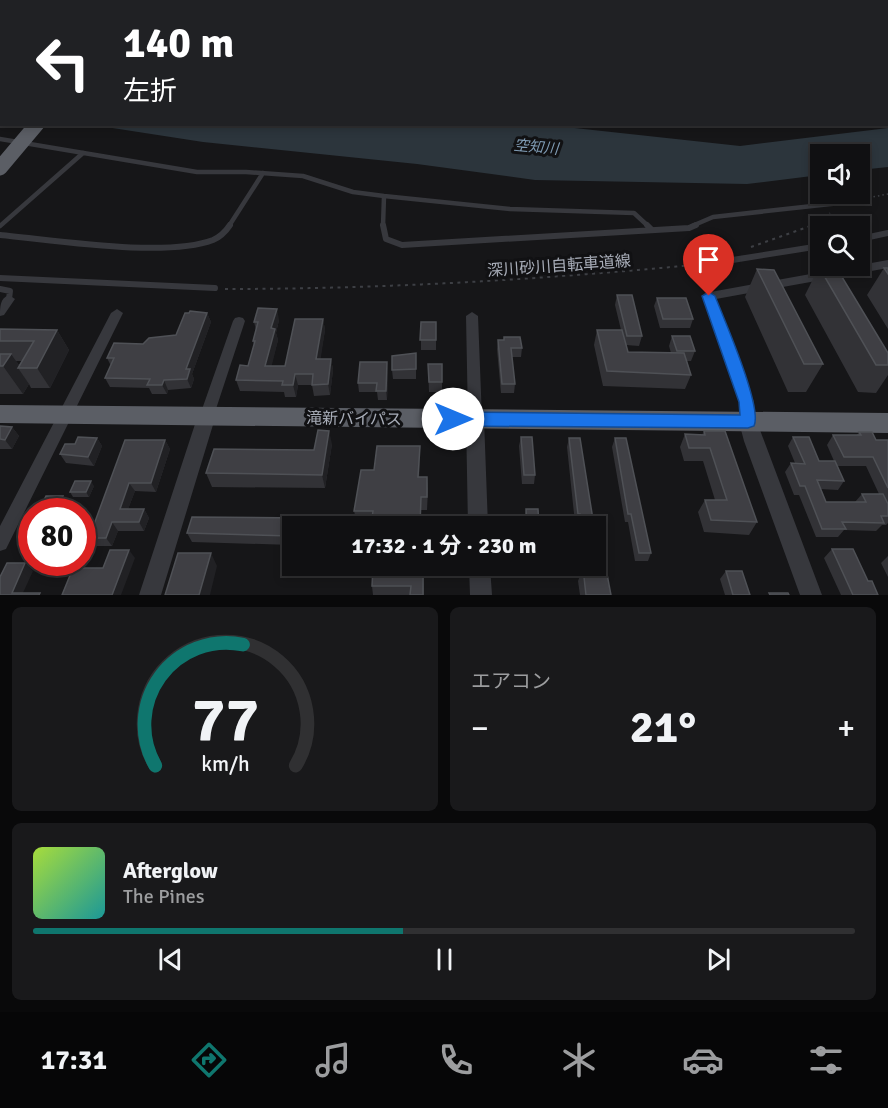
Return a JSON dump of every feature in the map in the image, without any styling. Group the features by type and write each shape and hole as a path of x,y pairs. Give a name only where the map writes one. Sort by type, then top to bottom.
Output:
{"highway":[{"path":"0,156 26,126"},
{"path":"0,168 36,126"},
{"name":"滝新バイパス","path":"0,414 888,423"}],"street":[{"path":"811,595 753,441 748,422 747,402 709,296 888,264"},
{"path":"0,312 9,299"},
{"path":"0,543 117,313"},
{"path":"472,316 478,516"},
{"path":"150,595 239,321"},
{"path":"480,576 481,595"}],"lane":[{"path":"0,139 197,172 303,176 353,192 384,196 510,209 627,212 634,213 652,230"},
{"path":"0,226 83,153"},
{"path":"0,235 137,245 194,246 216,239 228,227 263,173"},
{"path":"384,196 382,221 386,239 402,245 554,238 689,228 713,217 730,214 830,204"},
{"path":"870,237 888,233"},
{"path":"720,262 810,248"},
{"path":"0,278 215,288"},
{"path":"0,289 10,291 9,299"}],"path":[{"path":"870,197 888,194"},
{"path":"751,247 816,225 839,204"},
{"name":"深川砂川自転車道線","path":"215,288 308,290 448,285 615,274 720,262"}],"water":[{"name":"空知川","path":"99,126 556,126 740,146 888,128 888,167 870,169 870,144 810,144 810,176 747,184 535,180 417,164 203,142"}],"building":[{"path":"757,269 774,270 823,364 804,364"},
{"path":"824,276 841,276 888,353 888,365 876,365"},
{"path":"617,295 632,295 642,336 627,336"},
{"path":"657,298 686,298 693,319 663,319"},
{"path":"258,308 277,309 271,328 275,329 265,366 285,366 295,319 323,319 316,359 331,359 328,384 312,385 313,374 295,374 293,385 282,385 283,381 236,380 240,365 248,366 255,341 253,341 258,322 254,322"},
{"path":"190,311 207,313 186,369 190,369 187,379 164,380 162,385 147,385 150,379 105,378 114,358 107,358 114,343 143,344 149,338 176,335 185,313"},
{"path":"421,322 436,322 436,340 420,340"},
{"path":"0,329 57,330 37,368 18,368 34,341 0,341"},
{"path":"597,330 622,330 628,352 684,353 691,375 607,371"},
{"path":"672,336 690,336 695,351 677,351"},
{"path":"504,337 520,337 522,348 511,348 515,384 502,384 498,340 504,340"},
{"path":"416,353 416,369 392,370 392,356"},
{"path":"0,354 11,354 3,366 0,366"},
{"path":"360,362 387,362 386,391 376,391 377,383 358,383"},
{"path":"428,364 442,364 442,382 429,382"},
{"path":"0,426 12,427 5,440 0,439"},
{"path":"318,430 329,431 322,475 206,473 214,449 314,450"},
{"path":"704,431 725,431 757,522 711,520 705,500 727,500 710,448 689,448 685,434 705,435"},
{"path":"859,432 872,432 876,440 888,440 888,488 873,457 844,457 833,435 861,435"},
{"path":"78,437 97,438 88,457 60,454 65,444 75,444"},
{"path":"521,437 532,437 535,475 524,475"},
{"path":"793,437 809,437 819,461 835,461 844,481 817,480 826,502 866,502 862,494 883,494 888,504 888,516 881,516 884,523 842,522 846,529 822,529 805,486 800,486 791,463 805,464"},
{"path":"569,438 580,438 592,516 578,514"},
{"path":"615,438 626,438 651,553 639,553 631,514 628,514"},
{"path":"125,440 165,440 151,483 129,483 120,509 144,509 139,522 112,522 106,538 96,538 96,519"},
{"path":"377,446 420,446 418,477 427,477 427,497 421,497 420,516 372,516 373,511 354,511 361,470 374,470"},
{"path":"75,481 91,481 86,492 70,492"},
{"path":"46,496 63,496 62,498 45,498"},
{"path":"526,509 538,509 538,516 526,516"},
{"path":"192,517 282,518 282,536 187,533"},
{"path":"832,549 853,549 868,581 872,581 878,595 853,595"},
{"path":"110,550 129,550 112,595 62,595 70,576 96,576 96,568 103,568"},
{"path":"178,553 211,553 199,595 165,595"},
{"path":"7,563 18,563 19,576 12,593 40,593 39,595 0,595 0,577"},
{"path":"606,569 611,595 586,595 584,576 606,576"},
{"path":"726,571 742,571 750,595 733,595"},
{"path":"373,576 423,576 423,595 410,595 411,586 372,586"},
{"path":"769,593 788,593 789,595 770,595"}],"route":[{"path":"453,419 748,422 747,402 709,296"}]}
